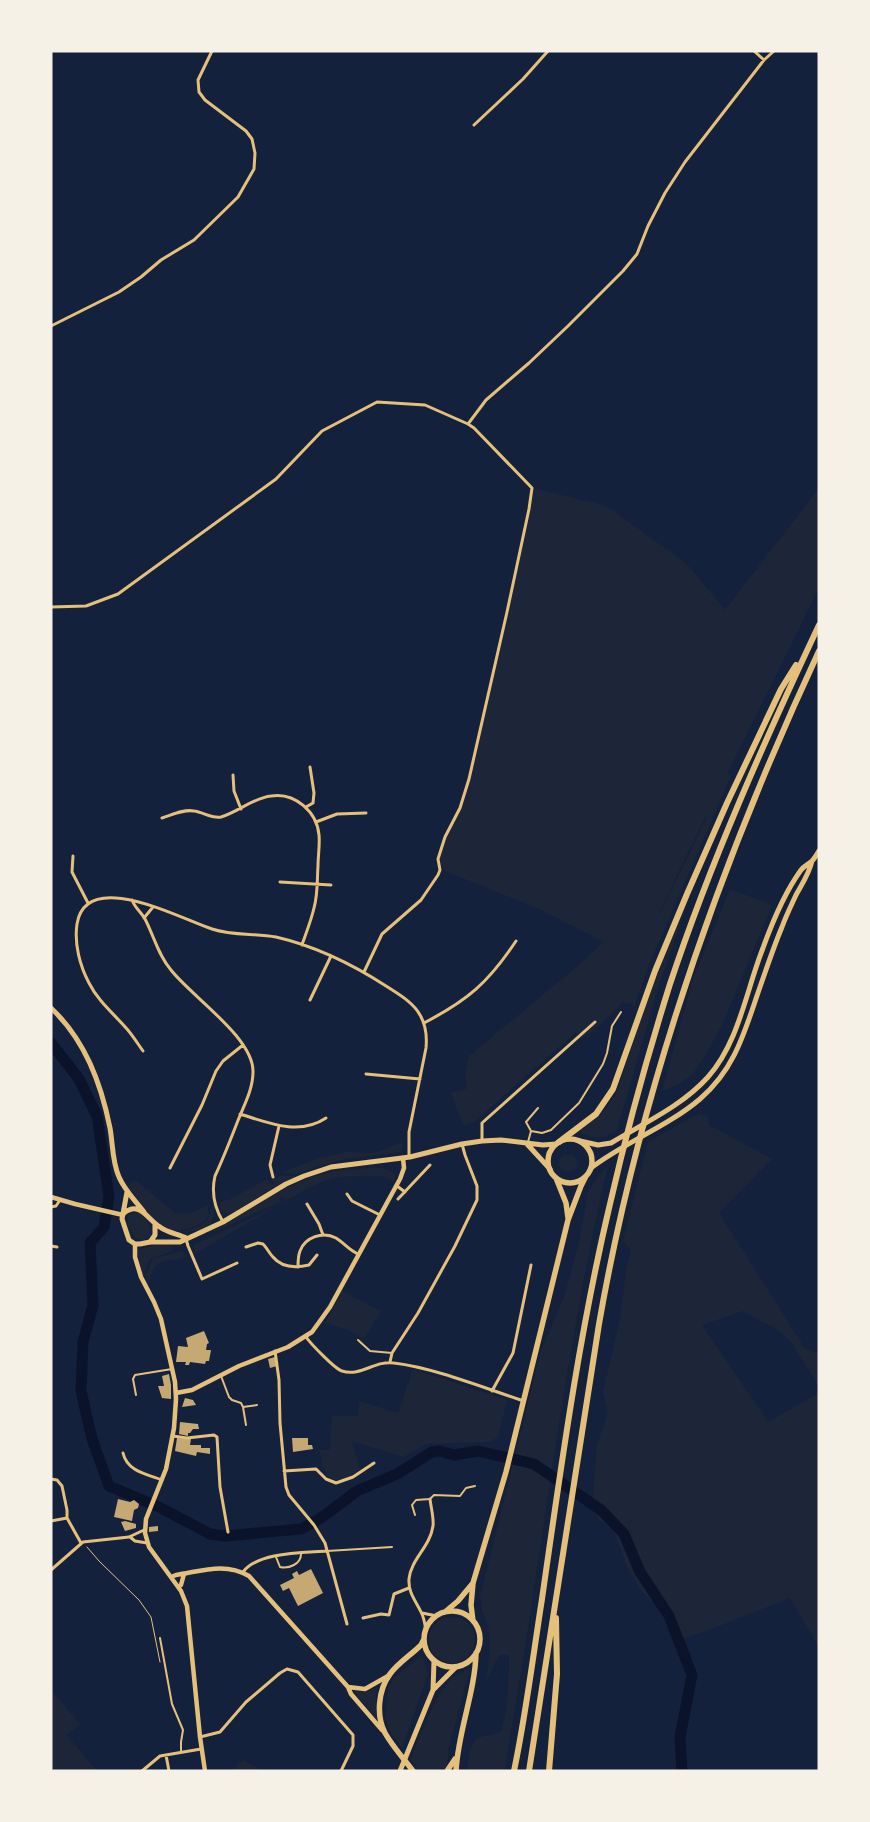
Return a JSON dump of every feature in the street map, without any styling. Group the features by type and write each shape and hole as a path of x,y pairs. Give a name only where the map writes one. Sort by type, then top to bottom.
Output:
{"highway":[{"path":"514,1771 555,1505 595,1272 630,1122 671,982 717,858 771,728 819,625"},
{"path":"558,1143 596,1114 613,1089 655,971 727,803 781,689 808,648"},
{"path":"529,1771 577,1457 608,1273 636,1149 667,1038 715,896 778,738 819,651"},
{"path":"549,1771 557,1674 556,1599"}],"main road":[{"path":"126,1192 123,1222 129,1240 134,1244 180,1242 223,1222 286,1184 314,1172 338,1166 406,1158 482,1141 501,1140 527,1144 558,1143 568,1139 598,1145 611,1143 692,1093 709,1076 722,1057 732,1036 750,981 774,922 796,877 819,851"},
{"path":"456,1771 475,1673 476,1653 480,1636 473,1621 471,1605 473,1583 506,1472 568,1220 581,1186 591,1168 682,1113 717,1082 731,1062 742,1041 782,926 810,872 812,861"},
{"path":"51,1008 69,1026 79,1040 94,1073 108,1122 117,1172 126,1192 155,1224 186,1238"},
{"path":"580,1141 586,1145 592,1156 591,1168"},
{"path":"550,1169 550,1153 558,1143"},
{"path":"527,1144 556,1178 566,1203 568,1220"},
{"path":"556,1178 570,1183 586,1176"},
{"path":"123,1215 131,1209 144,1212"},
{"path":"150,1242 155,1235 155,1224"},
{"path":"456,1667 444,1666 434,1661 427,1652 424,1640 426,1630 430,1622 458,1601 473,1583"},
{"path":"444,1613 460,1613 473,1621"},
{"path":"413,1771 385,1733 381,1719 380,1699 382,1688 389,1675 424,1640"},
{"path":"433,1690 456,1667 469,1662 476,1653"},
{"path":"400,1771 433,1690 434,1661"},
{"path":"447,1771 458,1753"}],"street":[{"path":"51,326 119,292 141,277 161,260 194,240 238,197 254,169 255,153 252,139 246,131 205,100 200,92 198,80 212,51"},
{"path":"474,125 548,51"},
{"path":"754,51 764,60"},
{"path":"468,424 486,400 568,326 633,260 665,193 685,162 764,60 774,51"},
{"path":"51,607 86,606 118,594 276,479 322,431 377,402 425,405 468,424 532,488 507,612 469,779 460,808 445,837 438,859 440,870 435,881 421,900 382,934 364,972"},
{"path":"306,807 313,802 314,792 310,766"},
{"path":"233,775 234,791 241,808"},
{"path":"162,818 185,810 193,810 216,818 230,814 270,796 281,796 294,800 306,807 316,822 319,835 314,910 302,945"},
{"path":"316,822 337,814 366,813"},
{"path":"73,856 72,872 88,903"},
{"path":"280,882 331,885"},
{"path":"143,1051 128,1030 97,995 84,973 78,950 76,928 79,916 88,903 102,897 132,900 220,932 273,937 331,956 364,972 406,999 420,1015 424,1023 427,1041 408,1137 404,1172 330,1307 306,1337 188,1391 176,1393"},
{"path":"132,900 144,918 160,954 171,971 212,1010 243,1045 252,1060 253,1071 249,1094 215,1176 213,1188 214,1201 223,1222"},
{"path":"144,918 153,907"},
{"path":"424,1023 462,1002 476,991 502,963 516,941"},
{"path":"310,1000 331,956"},
{"path":"482,1141 482,1123 595,1022"},
{"path":"170,1168 202,1105 216,1071 223,1061 243,1045"},
{"path":"366,1074 420,1079"},
{"path":"240,1114 279,1126 300,1128 312,1125 326,1118"},
{"path":"273,1177 270,1165 279,1126"},
{"path":"390,1362 392,1353 418,1313 455,1246 477,1200 478,1186 462,1144"},
{"path":"398,1199 430,1165"},
{"path":"397,1186 405,1192"},
{"path":"347,1194 352,1202 380,1215"},
{"path":"51,1197 123,1215"},
{"path":"51,1207 56,1206 60,1200"},
{"path":"308,1204 323,1235"},
{"path":"298,1267 300,1251 303,1245 312,1238 323,1235 337,1239 358,1254"},
{"path":"186,1238 202,1279 237,1263"},
{"path":"246,1247 258,1243 263,1244 272,1257 286,1266 298,1267 311,1264 317,1255"},
{"path":"134,1244 135,1257 141,1277 161,1319 176,1393 173,1436 162,1480 144,1530 147,1543 186,1600 205,1771"},
{"path":"51,1246 57,1246"},
{"path":"492,1391 512,1352 531,1265"},
{"path":"306,1337 340,1370 356,1372 381,1363 390,1362 433,1372 524,1401"},
{"path":"275,1352 279,1380 287,1492 314,1525 321,1537 327,1551 347,1624"},
{"path":"173,1436 187,1438 214,1435 216,1437 220,1487 228,1532"},
{"path":"122,1453 126,1463 131,1468 162,1480"},
{"path":"284,1471 316,1469 326,1479 336,1483 353,1477 374,1464"},
{"path":"51,1480 56,1480 62,1486 67,1518 82,1543"},
{"path":"426,1630 422,1613 409,1588 412,1568 429,1539 433,1526 430,1499"},
{"path":"51,1521 67,1518"},
{"path":"51,1570 82,1543 129,1537 144,1530"},
{"path":"129,1537 135,1541 147,1543"},
{"path":"243,1572 257,1561 327,1551"},
{"path":"171,1577 232,1568 243,1572 253,1579 348,1687 351,1694 385,1733"},
{"path":"178,1587 181,1585 184,1574"},
{"path":"363,1618 381,1614 389,1615 394,1594 409,1588"},
{"path":"422,1613 438,1616"},
{"path":"200,1737 220,1732 243,1705 280,1673 293,1670 298,1672 353,1735 354,1743 341,1771"},
{"path":"348,1687 365,1689 389,1675"},
{"path":"142,1771 155,1759 166,1754 201,1748"},
{"path":"166,1754 169,1771"}],"lane":[{"path":"531,1131 542,1133 551,1130 579,1103 603,1064 612,1026 621,1012"},
{"path":"527,1144 531,1131 526,1122 538,1108"},
{"path":"358,1340 370,1351 392,1353"},
{"path":"136,1394 133,1380 135,1375 172,1369"},
{"path":"221,1375 229,1397 241,1403 246,1425"},
{"path":"243,1407 257,1405"},
{"path":"415,1514 412,1505 416,1500 430,1499 434,1495 460,1496 466,1488 475,1486"},
{"path":"327,1551 392,1548"},
{"path":"276,1557 280,1567 286,1568 300,1561 301,1554"},
{"path":"160,1638 172,1704 183,1730 181,1752"}],"path":[{"path":"82,1543 139,1600 151,1618 160,1665"}],"shaded area":[{"path":"532,488 603,505 688,565 725,610 819,488 819,588 727,774 731,776 648,967 634,1008 633,1004 622,1003 595,1030 582,1038 576,1032 474,1122 464,1126 451,1093 467,1089 465,1074 469,1056 604,942 537,908 445,871 438,859 445,837 460,808 469,779 529,509","holes":["707,817 653,928 675,879"]},
{"path":"730,889 772,905 722,1025 704,1058 692,1075 676,1086 662,1091 694,976"},
{"path":"689,899 659,985 617,1130 598,1138 579,1132 597,1116 599,1117 615,1096 654,983"},
{"path":"699,1113 708,1117 709,1125 772,1159 719,1213 802,1346 819,1354 819,1386 790,1341 779,1331 743,1311 702,1325 768,1422 819,1393 819,1647 790,1598 709,1630 675,1641 657,1607 642,1591 626,1565 617,1538 612,1530 598,1519 593,1495 597,1445 608,1413 603,1392 621,1314 626,1270 631,1250 623,1241 648,1142"},
{"path":"402,1142 400,1152 345,1159 296,1174 281,1173 318,1158 347,1152 372,1153"},
{"path":"568,1154 574,1157 577,1163 574,1169 568,1172 562,1169 559,1163 562,1157"},
{"path":"608,1165 577,1316 564,1391 504,1771 467,1771 470,1749 477,1738 501,1732 508,1694 509,1655 499,1655 487,1680 490,1643 488,1625 482,1611 480,1597 541,1351 564,1297 579,1243 588,1192"},
{"path":"376,1168 387,1169 396,1176 392,1184 392,1180 389,1178 379,1176 335,1178 317,1184 286,1201 282,1196 280,1198 282,1201 207,1235 273,1195 301,1181 330,1172"},
{"path":"281,1176 297,1176 276,1186 234,1212 229,1213 221,1210 220,1202 231,1199 267,1179 271,1185 274,1183 271,1179"},
{"path":"135,1180 174,1212 183,1214 208,1206 208,1216 202,1223 194,1227 176,1230 175,1232 168,1229 148,1213 127,1186"},
{"path":"279,1205 203,1249 193,1254 194,1245"},
{"path":"213,1207 214,1216 211,1224 198,1231 178,1232 200,1226 208,1219"},
{"path":"138,1212 144,1216 151,1229 150,1236 143,1240 135,1238 127,1223 129,1215"},
{"path":"157,1245 173,1245 172,1251 149,1260 144,1274 142,1274 137,1250"},
{"path":"181,1251 187,1256 159,1263 147,1282 145,1276 153,1259"},
{"path":"342,1291 381,1311 365,1337 361,1338 348,1330 325,1323"},
{"path":"413,1369 507,1400 498,1437 490,1442 426,1444 403,1457 352,1441 360,1470 340,1480 331,1479 323,1467 319,1450 330,1450 332,1416 358,1416 359,1401 398,1413"},
{"path":"447,1617 457,1617 471,1627 475,1640 471,1653 465,1659 457,1663 447,1663 433,1653 429,1645 429,1635 439,1621"},
{"path":"422,1655 428,1674 402,1748 391,1733 385,1718 388,1689 394,1678"},
{"path":"471,1666 449,1747 447,1766 443,1771 418,1771 411,1760 434,1706 451,1679"},
{"path":"378,1687 376,1696 377,1720 354,1691 365,1692"},
{"path":"51,1690 80,1724 67,1735 97,1771 51,1771"},
{"path":"243,1760 262,1771 231,1771"}],"building":[{"path":"204,1331 209,1343 206,1350 211,1350 209,1361 206,1361 205,1364 190,1362 189,1365 185,1365 186,1362 176,1362 178,1346 188,1347 186,1338"},
{"path":"275,1357 277,1366 270,1368 268,1359"},
{"path":"169,1374 171,1399 162,1398 158,1386 164,1386 162,1376"},
{"path":"185,1398 193,1400 196,1405 182,1407"},
{"path":"180,1422 198,1424 199,1429 193,1429 188,1433 188,1436 179,1434"},
{"path":"177,1438 191,1439 190,1445 201,1445 201,1448 210,1448 210,1454 197,1452 196,1456 175,1451"},
{"path":"292,1438 308,1438 308,1445 312,1445 313,1449 293,1452"},
{"path":"118,1499 130,1502 134,1500 139,1504 138,1508 134,1510 132,1521 114,1517"},
{"path":"125,1521 136,1524 136,1528 125,1531 121,1522"},
{"path":"158,1526 158,1531 149,1532 149,1527"},
{"path":"311,1569 323,1593 298,1606 289,1588 283,1591 280,1585 294,1578 292,1574 297,1571 299,1575"}],"waterway":[{"path":"51,1043 79,1079 97,1116 109,1197 104,1227 90,1243 93,1305 83,1342 81,1391 92,1439 109,1486 159,1507 210,1534 225,1536 301,1529 321,1518 357,1491 397,1474 432,1452 440,1451 454,1455 478,1451 534,1464 601,1510 624,1534 640,1572 669,1616 692,1675 680,1737 682,1771"}]}
